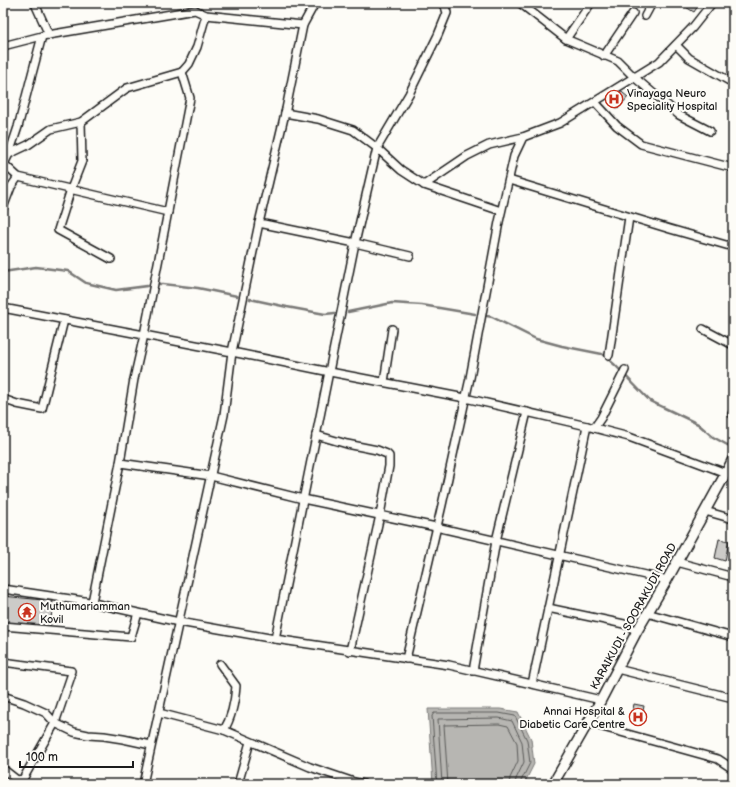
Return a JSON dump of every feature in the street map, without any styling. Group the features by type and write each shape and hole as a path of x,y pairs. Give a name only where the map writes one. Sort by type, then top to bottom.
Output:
{"main road":[{"name":"KARAIKUDI - SOORAKUDI ROAD","path":"553,784 601,700 637,631 667,580 733,459"}],"street":[{"path":"36,3 46,36 18,127 4,164 18,177 168,212"},
{"path":"143,784 224,415 232,352 259,223 285,113 303,24 315,3"},
{"path":"275,639 355,242 378,148 438,35 447,13 444,3"},
{"path":"520,3 566,39 618,61 634,78 679,115 710,131"},
{"path":"529,10 533,3"},
{"path":"566,39 591,3"},
{"path":"645,16 652,3"},
{"path":"424,185 467,156 489,145 523,137 560,123 634,78 659,62 694,27 712,3"},
{"path":"3,46 46,36 197,7 206,15 303,24"},
{"path":"604,56 633,13"},
{"path":"9,154 28,145 51,129 81,122 127,88 182,72 189,64 197,47 206,15"},
{"path":"676,44 689,58 731,82"},
{"path":"92,602 120,463 134,379 144,335 190,98 182,72"},
{"path":"595,102 617,126 640,144 733,168"},
{"path":"285,113 318,119 353,130 378,148 401,170 424,185 501,211"},
{"path":"81,122 82,161 58,230 111,259"},
{"path":"406,659 465,398 501,211 514,156 523,137"},
{"path":"3,208 11,187 18,177"},
{"path":"508,180 733,247"},
{"path":"609,355 630,217"},
{"path":"259,223 355,242 410,256"},
{"path":"3,308 465,398 527,412 630,437 726,473"},
{"path":"3,399 17,404 42,409 64,320"},
{"path":"384,382 392,328"},
{"path":"703,330 733,345"},
{"path":"532,684 560,555 591,427 601,418 625,370"},
{"path":"473,671 496,541 527,412"},
{"path":"316,435 347,444 377,450 388,454 389,456 380,515 350,651"},
{"path":"120,463 211,476 303,499 436,527 667,580"},
{"path":"705,511 733,519"},
{"path":"677,562 733,577"},
{"path":"3,589 92,602 179,622 275,639 425,661 601,700"},
{"path":"548,608 624,624 637,631"},
{"path":"3,626 131,637 138,612"},
{"path":"647,613 733,637"},
{"path":"3,662 71,673 55,723 23,779 17,780 3,769"},
{"path":"220,664 236,686 235,698 228,724 224,730"},
{"path":"617,669 733,698"},
{"path":"3,696 24,703 46,713 55,723 74,732 152,745"},
{"path":"159,713 224,730 310,767 354,783 363,784"},
{"path":"588,723 718,759 733,769"},
{"path":"238,784 250,742"}],"water":[{"path":"428,709 500,709 518,712 531,739 534,764 524,784 433,784"}],"building":[{"path":"679,3 700,3 694,12"},
{"path":"618,89 628,97 618,109 608,101"},
{"path":"719,539 729,541 725,561 715,558"},
{"name":"Muthumariamman Kovil","path":"3,596 53,601 50,628 3,623"},
{"path":"634,704 644,706 641,721 631,719"}],"waterway":[{"path":"3,272 36,267 68,271 86,283 116,290 147,286"},
{"path":"160,284 198,288 237,296"},
{"path":"250,299 325,314 335,313"},
{"path":"348,312 392,303 422,305 475,314"},
{"path":"487,316 492,317 536,339 602,354 615,365 650,401 698,424 713,437 731,447"},
{"path":"722,784 733,778"}],"place":[{"name":"Vinayaga Neuro Speciality Hospital","path":"614,99"},
{"name":"Muthumariamman Kovil","path":"27,612"},
{"name":"Annai Hospital & Diabetic Care Centre","path":"638,717"}]}
